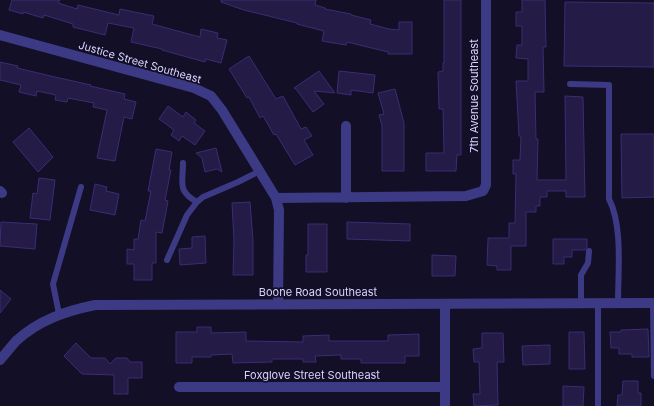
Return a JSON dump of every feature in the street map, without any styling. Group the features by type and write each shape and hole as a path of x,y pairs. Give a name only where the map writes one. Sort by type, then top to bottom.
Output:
{"street":[{"name":"7th Avenue Southeast","path":"346,198 466,196 483,191 486,185 486,0"},
{"name":"Justice Street Southeast","path":"0,35 194,88 211,96 222,110 276,198"},
{"path":"278,304 279,210 276,198 346,198 346,126"},
{"name":"Boone Road Southeast","path":"0,360 16,342 37,325 59,314 95,305 653,302"},
{"path":"445,304 445,406"},
{"name":"Foxglove Street Southeast","path":"179,387 445,387"}],"lane":[{"path":"570,84 609,85 609,199 613,207 618,236 618,303"},
{"path":"183,163 183,189 187,196 197,202"},
{"path":"167,260 187,215 197,202 203,197 260,171"},
{"path":"59,314 53,284 81,187"},
{"path":"581,303 581,275 588,263 589,251"},
{"path":"653,302 654,376"},
{"path":"598,303 598,406"}],"building":[{"path":"12,0 60,0 58,3 77,9 78,5 119,15 120,9 154,16 152,24 200,37 201,29 218,33 217,38 227,40 221,63 206,59 205,62 162,49 131,42 134,28 108,23 105,35 73,27 73,24 44,15 43,18 23,12 23,14 9,10"},
{"path":"221,0 316,0 315,5 325,9 371,20 370,24 389,29 399,30 399,22 412,22 412,54 388,54 388,52 347,42 346,45 322,41 324,31 244,10 221,2"},
{"path":"444,0 461,0 461,155 457,155 456,171 426,171 426,153 444,153 443,109 439,109 438,72 443,71 444,63"},
{"path":"522,0 545,0 546,47 543,47 544,92 535,92 536,139 538,139 537,180 566,180 565,96 583,97 585,197 566,197 566,191 547,191 547,197 540,197 540,206 536,206 536,212 526,212 526,246 511,246 511,270 497,270 497,266 487,265 488,238 509,238 509,223 515,223 516,174 513,174 513,160 520,160 521,136 519,136 516,81 528,81 528,59 516,58 517,45 522,45 522,26 516,26 516,12 522,12"},
{"path":"565,2 654,3 654,67 564,66"},
{"path":"249,56 276,99 283,96 301,129 306,127 312,136 304,140 313,155 295,165 263,116 260,118 249,97 247,98 229,69"},
{"path":"0,62 18,66 17,68 125,94 124,99 136,102 132,119 124,117 115,161 97,158 107,110 93,107 94,103 68,98 67,102 55,100 56,95 37,91 36,96 19,92 21,85 0,80"},
{"path":"319,71 335,93 314,91 324,104 313,112 294,88"},
{"path":"339,71 375,75 373,93 351,90 351,95 337,93"},
{"path":"395,89 404,123 404,171 382,171 382,126 379,115 384,114 378,93"},
{"path":"168,106 183,117 186,112 196,120 194,123 205,131 195,145 182,136 179,141 171,135 174,130 159,119"},
{"path":"29,128 53,157 38,172 13,142"},
{"path":"621,134 654,134 654,197 622,198"},
{"path":"216,148 222,172 217,169 205,172 202,158 196,153"},
{"path":"156,149 172,152 169,170 171,170 165,200 168,201 162,233 156,232 156,263 152,263 152,280 134,280 134,264 127,264 127,249 134,250 134,239 138,239 141,220 145,221 151,191 148,191"},
{"path":"39,178 55,180 50,220 30,218 33,193 37,194"},
{"path":"95,184 107,187 106,191 119,194 115,215 90,210"},
{"path":"250,202 253,240 253,275 233,275 234,241 232,203"},
{"path":"1,222 37,224 35,249 0,246"},
{"path":"347,222 410,224 410,241 347,239"},
{"path":"308,224 327,224 327,272 306,272 306,255 308,255"},
{"path":"205,236 206,263 180,265 179,249 192,248 192,237"},
{"path":"553,239 587,239 587,247 585,250 572,250 572,257 564,257 564,264 553,264"},
{"path":"432,255 456,256 455,276 432,276"},
{"path":"0,290 11,299 0,313"},
{"path":"197,327 211,327 211,333 246,332 246,341 303,342 303,336 329,335 329,341 388,341 388,335 419,334 419,356 405,356 405,363 361,363 361,359 341,359 341,355 315,356 316,362 303,362 303,359 272,359 272,362 233,363 232,354 211,355 211,357 192,357 192,363 176,363 176,332 197,332"},
{"path":"648,329 649,357 632,357 632,354 619,354 619,348 611,348 610,332"},
{"path":"569,332 584,332 585,369 569,369"},
{"path":"482,333 503,333 504,362 497,362 498,405 474,406 473,394 480,394 479,362 474,362 473,349 482,348"},
{"path":"76,343 91,358 105,358 110,364 116,358 127,358 130,362 142,362 142,378 128,378 128,394 114,394 114,375 82,374 64,356"},
{"path":"550,345 550,364 523,365 522,346"},
{"path":"623,381 638,381 638,393 641,393 641,406 617,406 618,395 622,395"},
{"path":"563,386 584,387 583,406 563,406"}]}
